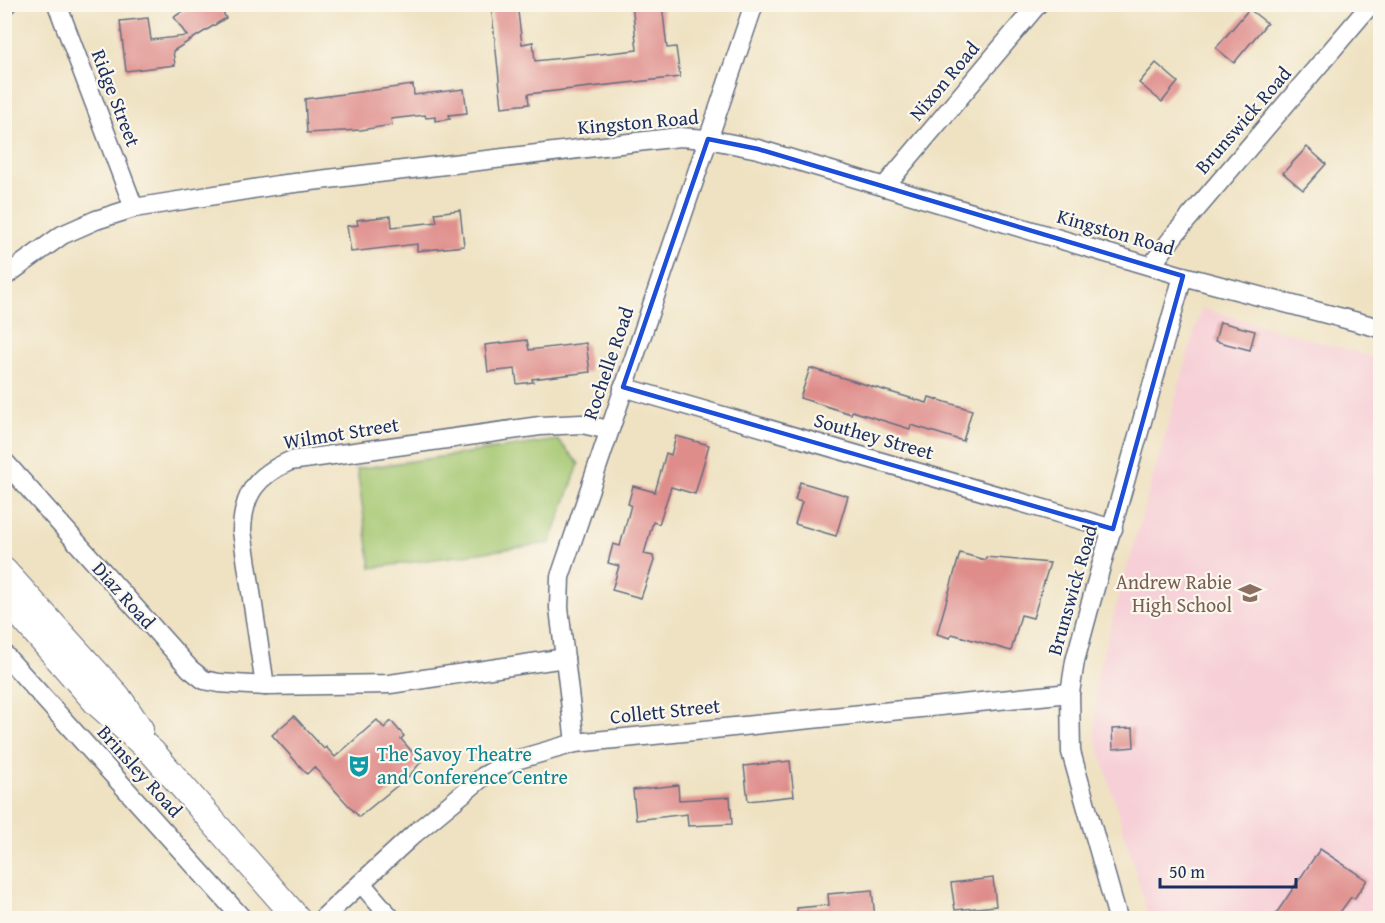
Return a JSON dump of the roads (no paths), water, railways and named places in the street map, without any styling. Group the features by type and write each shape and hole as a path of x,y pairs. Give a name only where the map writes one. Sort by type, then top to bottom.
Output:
{"street":[{"name":"Ridge Street","path":"57,4 134,208"},
{"name":"Rochelle Road","path":"575,743 559,608 560,577 754,4"},
{"name":"Nixon Road","path":"884,187 1038,4"},
{"name":"Brunswick Road","path":"1151,266 1176,233 1371,4"},
{"name":"Kingston Road","path":"4,277 62,235 96,220 134,208 278,184 679,137 708,139 758,149 1183,276 1380,328"},
{"name":"Brunswick Road","path":"1118,918 1076,778 1071,752 1070,693 1075,662 1183,276"},
{"name":"Southey Street","path":"623,387 1113,528"},
{"name":"Wilmot Street","path":"265,686 242,531 243,510 249,493 272,469 290,460 540,426 582,424 609,430"},
{"name":"Diaz Road","path":"4,461 197,675 212,682 265,686"},
{"path":"4,571 118,697 138,725 153,753"},
{"path":"4,596 96,702 153,753 297,918"},
{"name":"Brinsley Road","path":"4,654 242,918"},
{"path":"265,686 390,684 566,658"},
{"name":"Collett Street","path":"322,918 414,834 484,776 518,759 575,743 1070,693"},
{"path":"361,883 392,918"}],"place":[{"name":"Andrew Rabie High School","path":"1250,593"},
{"name":"The Savoy Theatre and Conference Centre","path":"359,766"}]}
